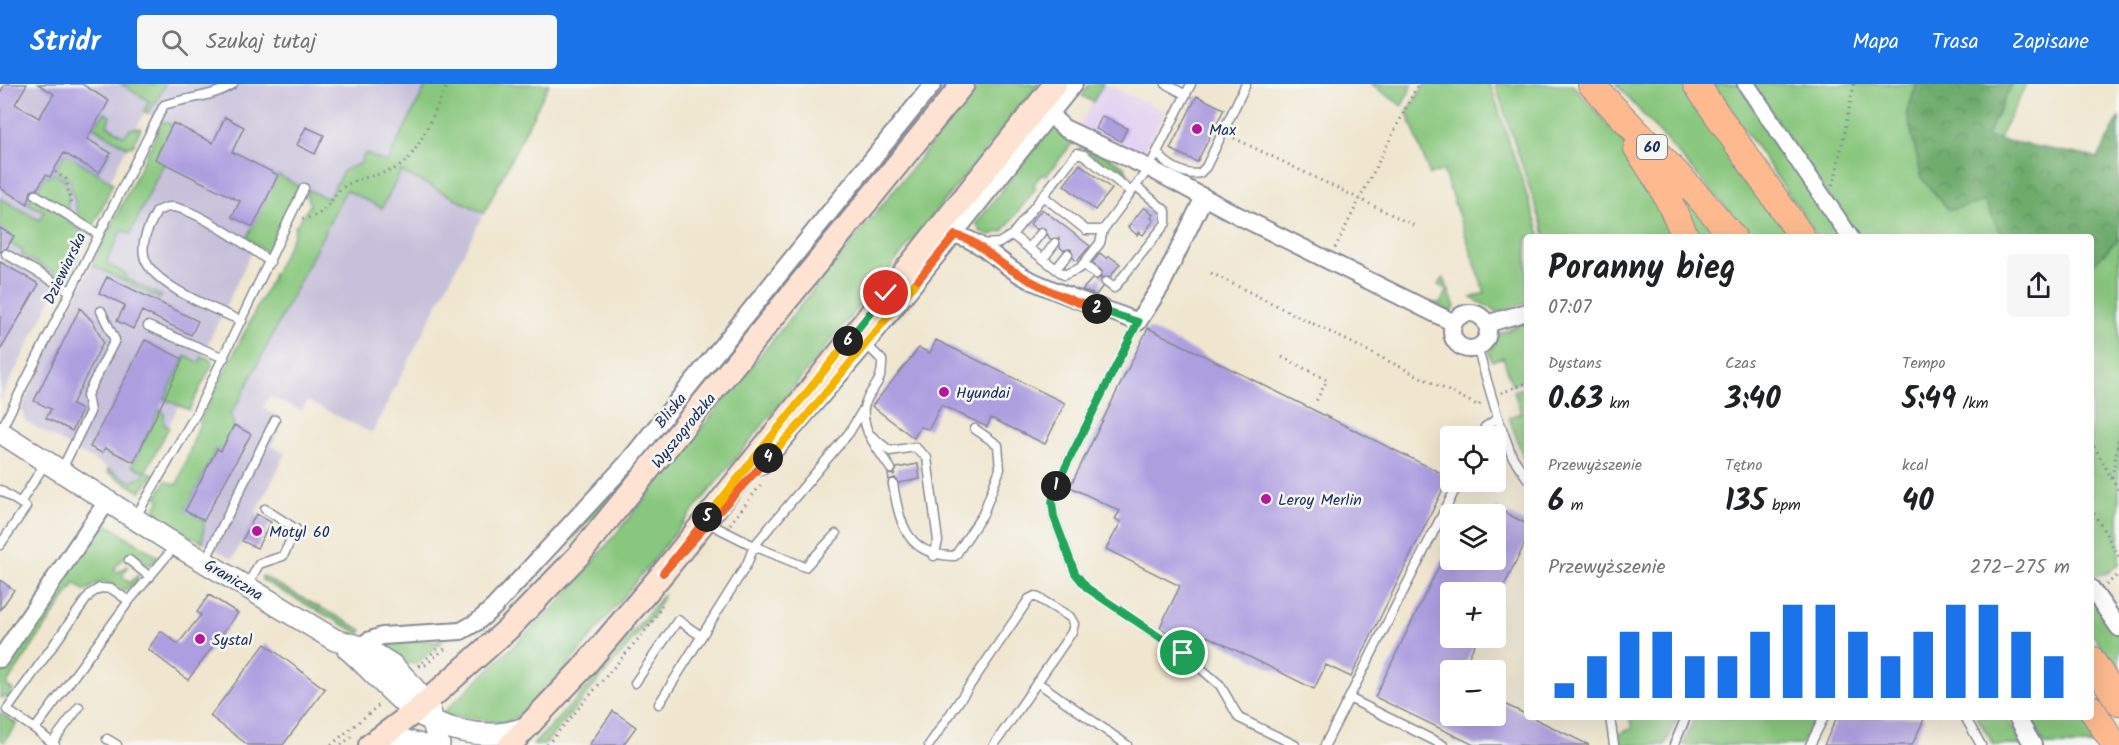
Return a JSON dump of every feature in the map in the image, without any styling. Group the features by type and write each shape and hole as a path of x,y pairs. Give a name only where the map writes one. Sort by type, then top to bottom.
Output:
{"main road":[{"name":"Wyszogrodzka","path":"370,738 425,711 579,555 804,282 963,84"},
{"path":"510,745 663,573 1055,84"},
{"path":"1696,84 1800,234"},
{"path":"1598,91 1662,187 1685,234"},
{"name":"60","path":"1598,91 1699,196 1731,234"},
{"path":"2094,664 2119,702"},
{"path":"2094,713 2115,745"}],"street":[{"name":"Bliska","path":"359,652 368,641 382,636 447,634 464,630 477,622 502,599 627,463 933,84"},
{"path":"663,573 800,424 955,235 1074,84"},
{"path":"1746,84 1848,234"},
{"path":"1050,115 1064,128 1149,168 1454,323"},
{"path":"955,235 979,244 1007,267 1055,292 1138,322 1161,286 1204,197"},
{"path":"1471,313 1480,316 1486,324 1487,335 1477,347 1466,348 1457,343 1452,333 1454,323 1461,315 1471,313"},
{"path":"1486,324 1524,313"},
{"name":"Graniczna","path":"0,432 177,545 359,652"},
{"path":"0,659 5,641 108,500"},
{"path":"2094,592 2119,628"},
{"path":"359,652 403,702 425,711 458,730 494,735 509,734 528,727"},
{"path":"359,652 399,672 425,711 439,745"},
{"path":"2019,720 2033,745"},
{"path":"370,738 407,741 421,745"}],"lane":[{"name":"Dziewiarska","path":"0,432 155,117 164,105 181,99 214,94 232,84"},
{"path":"1166,84 1186,95"},
{"path":"1055,292 1064,275 1083,264 1100,243 1103,230 1149,168 1191,84"},
{"path":"1157,152 1162,159 1189,174 1200,173 1206,167 1246,84"},
{"path":"979,244 999,243 1012,235 1077,153 1084,155 1166,211 1166,223 1114,288 1106,282"},
{"path":"135,518 171,459 224,358 304,188"},
{"path":"36,195 98,234"},
{"path":"1042,196 1086,230 1103,230"},
{"path":"242,321 177,290 154,274 144,258 143,244 147,232 157,211 169,206 184,210 270,262"},
{"path":"1054,217 1060,209"},
{"path":"1067,228 1073,220"},
{"path":"1080,238 1086,230"},
{"path":"1029,248 1041,233"},
{"path":"1012,235 1064,275"},
{"path":"1042,259 1055,243"},
{"path":"6,254 70,291"},
{"path":"1056,269 1068,254"},
{"path":"1083,264 1096,274"},
{"path":"20,503 54,466 90,412 87,394 114,340 101,311"},
{"path":"1138,322 1056,486 1052,502 1054,517 1075,573 1087,588 1183,653 1220,685 1239,718 1295,745"},
{"path":"148,326 224,358"},
{"path":"659,704 747,564 754,546 849,433 864,408 883,374 882,360 866,344"},
{"path":"1477,347 1512,456 1524,474"},
{"path":"864,408 868,433 891,469"},
{"path":"1486,426 1498,418"},
{"path":"205,561 275,420"},
{"path":"893,484 896,504 910,540 934,556 955,556 983,514 1000,469 998,445 975,429"},
{"path":"868,433 890,451 915,447 927,458 938,541 934,556"},
{"path":"0,490 26,507 0,545"},
{"path":"1325,745 1454,492"},
{"path":"246,586 259,564 283,556 296,529 265,509"},
{"path":"708,523 754,546 805,567 836,534"},
{"path":"35,729 129,601 177,545"},
{"path":"129,560 150,577"},
{"path":"79,707 54,744 3,708 90,594 100,588 112,589 129,601"},
{"path":"928,745 1029,599 1035,596 1070,617 1074,624 994,745"},
{"path":"635,682 678,620 701,636"},
{"path":"1037,682 1127,745"},
{"path":"1349,698 1443,745"},
{"path":"1610,720 1614,745"},
{"path":"1674,745 1685,720"},
{"path":"1810,745 1822,720"},
{"path":"1967,720 1981,745"},
{"path":"1107,745 1114,736"},
{"path":"107,739 117,745"}],"path":[{"path":"291,215 303,219 320,214 329,207 343,187 388,172 410,159 448,84"},
{"path":"1329,260 1418,84"},
{"path":"1821,194 1835,179 1854,84"},
{"path":"1234,138 1417,227"},
{"path":"55,172 69,184 72,219"},
{"path":"1211,273 1479,406 1483,399 1524,383"},
{"path":"1282,357 1327,380 1315,403"},
{"path":"2112,478 2119,437"},
{"path":"2094,446 2119,491"},
{"path":"2094,513 2119,557"},
{"path":"399,672 406,665 425,665 456,640 464,630"},
{"path":"331,745 363,721 381,702"},
{"path":"341,745 370,738"}],"shaded area":[{"path":"5,84 121,84 150,101 0,401 0,232 15,207 0,198 0,93"},
{"path":"165,84 427,84 386,163 360,164 344,170 328,200 286,180 154,457 142,477 132,482 25,421 21,408 163,122 147,113 157,101"},
{"path":"1103,84 1165,111 1141,156 1077,129"},
{"path":"401,171 484,213 372,433 307,401 302,411 269,396 263,409 279,416 280,426 271,446 286,453 233,559 177,528 217,449 230,414 240,399 346,190"}],"green space":[{"path":"121,84 165,84 157,101 147,113 144,111 149,101"},
{"path":"427,84 549,84 484,213 401,171 382,208 346,190 240,399 230,414 234,425 221,451 216,449 186,510 204,520 203,542 167,524 157,514 155,508 160,500 156,497 166,481 177,485 203,415 294,234 295,227 310,205 306,195 309,190 328,199 344,170 360,164 365,153 387,163"},
{"path":"941,84 947,84 609,500 529,584 526,582"},
{"path":"980,84 1039,84 565,669 525,712 506,723 444,715 444,712 563,599"},
{"path":"1089,84 1103,84 1093,102 1082,96"},
{"path":"1371,84 1413,84 1402,106"},
{"path":"1425,84 1490,84 1540,234 1524,234 1524,304 1498,312 1471,298 1485,293 1443,170 1430,175 1407,112"},
{"path":"1495,84 1572,84 1633,153 1677,234 1545,234"},
{"path":"1616,84 1686,84 1788,234 1749,234"},
{"path":"1713,84 1738,84 1844,234 1816,234"},
{"path":"1752,84 1917,84 1907,112 1985,202 2003,234 1854,234"},
{"path":"1917,84 2012,84 1986,137 2098,158 2119,117 2119,238 2094,263 2094,234 2003,234 1985,202 1949,210 1922,179 1907,112"},
{"path":"2012,84 2026,84 1998,140 1986,137"},
{"path":"105,113 110,116 107,125 124,136 130,129 141,128 133,146 127,147 93,127"},
{"path":"163,121 172,125 164,163 130,234 122,230 106,263 126,274 125,278 162,296 160,299 92,265"},
{"path":"1053,126 1124,166 1131,179 1124,180 1128,174 1119,167 1114,173 1074,141 1046,176 1042,174 1033,185 1036,188 1003,231 990,235 981,232 976,223"},
{"path":"65,153 113,183 94,225 79,221 70,181 55,170"},
{"path":"1659,167 1718,234 1692,234"},
{"path":"53,173 65,180 69,192 67,213 36,192 46,175 50,177"},
{"path":"278,175 299,186 268,253 247,238"},
{"path":"33,196 87,235 66,280 22,255 23,251 9,243 13,236 2,229 0,232 0,198 39,220 44,211 28,204"},
{"path":"2119,238 2119,564 2107,573 2094,575 2094,263"},
{"path":"1444,278 1455,307 1451,312 1430,302 1440,304 1448,290 1438,285"},
{"path":"1524,323 1524,380 1512,385 1503,357 1492,361 1489,353 1500,333"},
{"path":"185,356 199,362 203,356 211,360 212,365 189,410 164,399"},
{"path":"1524,387 1524,459 1509,417 1521,413 1514,391"},
{"path":"159,410 164,412 164,425 169,427 146,471 154,475 141,492 107,472 108,469 132,482 142,477 145,471 132,466"},
{"path":"108,525 160,558 149,565 142,563 129,552 114,569 118,572 128,566 122,576 130,583 138,575 137,583 125,590 102,581 85,591 75,583 6,685 13,690 8,697 0,698 0,675 100,526"},
{"path":"262,576 362,630 360,634 262,580"},
{"path":"664,594 653,616 544,745 533,745 591,683"},
{"path":"2094,599 2119,635 2119,674 2094,636"},
{"path":"406,640 442,642 416,664 408,663 378,645"},
{"path":"0,713 17,724 4,742 0,739"},
{"path":"1630,720 1677,720 1665,745 1622,745 1620,733 1633,728"},
{"path":"1694,720 1814,720 1801,745 1683,745"},
{"path":"1979,720 2008,720 2023,745 1994,745"},
{"path":"2030,720 2085,720 2101,745 2045,745"}],"building":[{"path":"5,84 27,84 15,104 39,118 54,94 38,84 82,84 109,101 87,139 111,153 99,173 64,153 50,177 46,175 37,189 31,191 28,204 0,188 0,93"},
{"name":"Max","path":"1197,96 1224,109 1197,162 1170,149"},
{"path":"1102,116 1127,128 1121,141 1096,129"},
{"path":"225,117 244,127 232,152 278,175 253,227 232,217 240,201 155,159 173,123 213,143"},
{"path":"306,127 324,135 315,154 297,145"},
{"path":"1080,164 1112,189 1095,210 1064,185"},
{"path":"1144,207 1153,215 1151,218 1154,220 1143,235 1139,232 1137,235 1128,227"},
{"path":"1042,209 1090,246 1077,261 1073,258 1071,249 1063,250 1060,247 1059,238 1050,239 1044,228 1036,229 1030,224"},
{"path":"0,228 14,236 7,248 0,252"},
{"path":"1100,253 1107,259 1109,256 1120,264 1110,277 1101,278 1102,287 1096,295 1082,290 1092,279 1096,280 1101,277 1102,271 1092,263"},
{"path":"0,262 39,284 0,351"},
{"path":"107,277 198,321 191,335 142,311 133,329 117,321 125,305 99,293"},
{"path":"80,308 94,323 103,342 72,405 82,410 72,431 46,418 51,409 34,401"},
{"name":"Leroy Merlin","path":"1148,328 1440,473 1442,492 1351,677 1326,665 1314,689 1207,636 1198,654 1160,627 1180,586 1106,549 1121,522 1115,519 1120,511 1070,487"},
{"path":"145,340 183,359 134,462 105,448 102,453 90,447"},
{"name":"Hyundai","path":"936,340 1065,403 1045,444 991,418 987,427 941,405 929,429 920,427 914,438 872,406 919,348 930,353"},
{"path":"234,425 251,434 204,520 185,511 217,449 221,451"},
{"path":"918,464 920,479 899,483 895,478 889,480 888,474 894,475 897,468"},
{"path":"1506,513 1524,522 1524,545 1506,582 1440,582 1440,648 1473,648 1467,660 1440,660 1440,726 1506,726 1506,705 1524,714 1524,720 1537,720 1589,745 1474,745 1375,697 1440,564 1440,570 1506,570"},
{"name":"Motyl 60","path":"256,514 271,522 257,548 242,541"},
{"path":"0,580 14,590 0,610"},
{"name":"Systal","path":"209,595 238,613 188,680 148,649 161,631 178,644 201,615 197,612"},
{"path":"265,644 325,689 283,745 248,745 210,716"},
{"path":"613,711 636,727 623,745 589,745"},
{"path":"1836,720 1924,720 1912,745 1824,745"}],"place":[{"name":"Max","path":"1197,129"},
{"name":"Hyundai","path":"944,392"},
{"name":"Leroy Merlin","path":"1266,499"},
{"name":"Motyl 60","path":"257,531"},
{"name":"Systal","path":"200,639"}],"route":[{"path":"886,293 663,573 800,424 955,235 979,244 1007,267 1055,292 1138,322 1056,486 1052,502 1054,517 1075,573 1087,588 1183,653"}]}
